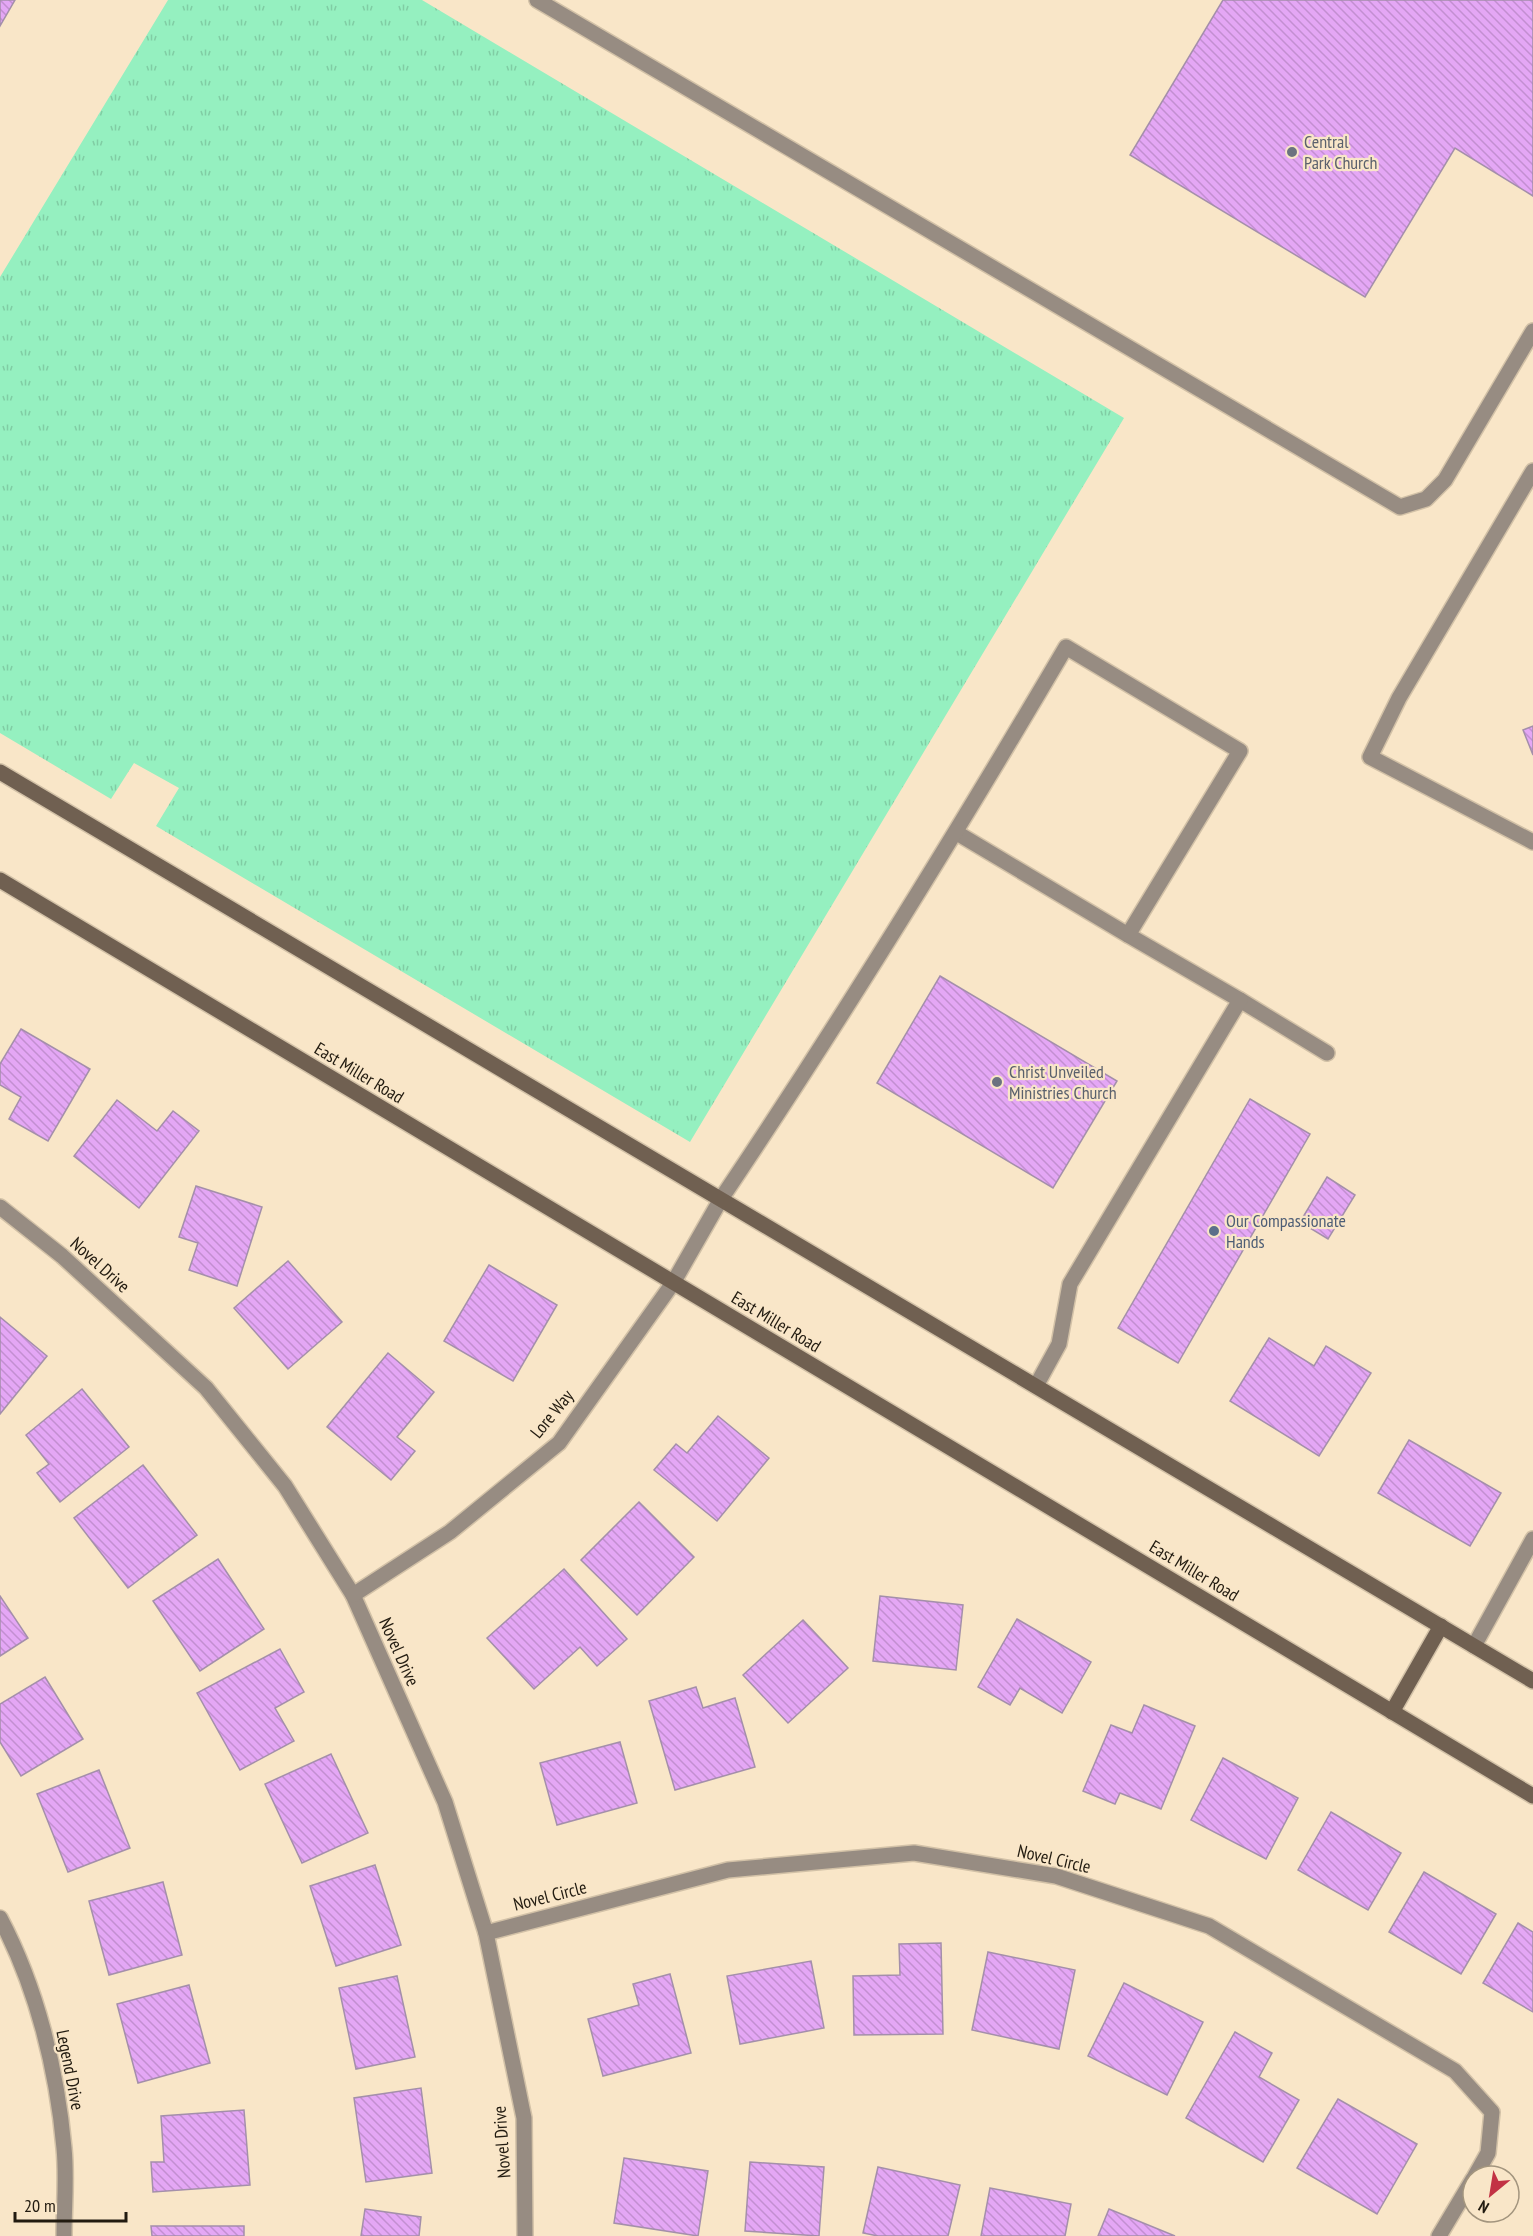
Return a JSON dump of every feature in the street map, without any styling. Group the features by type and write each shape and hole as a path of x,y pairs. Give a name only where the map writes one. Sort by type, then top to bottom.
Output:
{"main road":[{"path":"0,772 1533,1681"},
{"name":"East Miller Road","path":"0,880 1533,1796"},
{"path":"1392,1712 1441,1626"}],"street":[{"path":"537,0 1400,507 1426,499 1445,480 1533,331"},
{"path":"1533,471 1399,698 1370,757 1533,842"},
{"name":"Lore Way","path":"353,1595 450,1532 559,1443 673,1283 721,1199 849,1008 957,833 1066,647 1240,751 1128,935"},
{"path":"957,833 1327,1053"},
{"path":"1036,1386 1059,1344 1070,1284 1240,1000"},
{"name":"Novel Drive","path":"0,1207 62,1256 206,1388 285,1486 353,1595 445,1802 486,1932 524,2118 525,2236"},
{"path":"1474,1646 1533,1539"},
{"name":"Novel Circle","path":"486,1932 728,1870 914,1853 1056,1876 1209,1926 1455,2071 1492,2112 1488,2153 1482,2164"},
{"name":"Legend Drive","path":"0,1918 12,1940 47,2038 64,2149 64,2236"},
{"name":"Novel Circle","path":"1439,2236 1461,2199"}],"green space":[{"path":"168,0 422,0 1124,418 690,1142 156,826 179,788 134,763 111,799 0,733 0,277"}],"building":[{"path":"0,0 15,0 0,26"},
{"name":"Central Park Church","path":"1223,0 1533,0 1533,196 1455,148 1365,297 1130,155"},
{"path":"1533,726 1533,755 1523,730"},
{"name":"Christ Unveiled Ministries Church","path":"940,976 1117,1081 1053,1188 877,1083"},
{"path":"21,1029 90,1069 48,1141 9,1119 21,1097 0,1085 0,1064"},
{"name":"Our Compassionate Hands","path":"1250,1099 1310,1134 1178,1363 1118,1328"},
{"path":"117,1100 157,1131 173,1111 199,1131 139,1208 74,1156"},
{"path":"1327,1177 1355,1195 1328,1239 1300,1222"},
{"path":"196,1186 262,1207 237,1286 189,1270 198,1243 179,1237"},
{"path":"288,1261 342,1322 288,1369 234,1308"},
{"path":"489,1265 557,1305 513,1381 444,1341"},
{"path":"0,1317 47,1356 0,1414"},
{"path":"1269,1338 1314,1366 1326,1346 1371,1373 1319,1456 1230,1401"},
{"path":"388,1353 434,1392 397,1437 415,1451 391,1480 327,1427"},
{"path":"82,1389 129,1447 60,1502 37,1473 49,1464 26,1435"},
{"path":"718,1416 769,1458 717,1521 654,1470 676,1444 687,1453"},
{"path":"1409,1440 1501,1493 1470,1546 1378,1493"},
{"path":"143,1465 197,1535 128,1588 74,1518"},
{"path":"639,1502 694,1557 637,1615 581,1560"},
{"path":"218,1559 264,1629 200,1671 153,1601"},
{"path":"564,1569 627,1639 597,1666 580,1647 534,1689 487,1638"},
{"path":"0,1596 28,1638 0,1656"},
{"path":"880,1596 963,1605 956,1670 873,1661"},
{"path":"1017,1619 1091,1662 1062,1713 1020,1688 1010,1705 978,1687"},
{"path":"803,1620 848,1668 788,1723 743,1675"},
{"path":"280,1649 304,1692 275,1708 294,1741 240,1770 197,1693"},
{"path":"45,1677 83,1739 21,1776 0,1742 0,1704"},
{"path":"696,1687 703,1708 735,1698 755,1767 675,1790 649,1701"},
{"path":"1144,1705 1195,1726 1161,1809 1120,1793 1115,1804 1083,1791 1111,1725 1132,1733"},
{"path":"620,1742 637,1803 557,1825 540,1763"},
{"path":"331,1754 368,1833 302,1863 265,1784"},
{"path":"1223,1758 1298,1798 1266,1859 1191,1820"},
{"path":"99,1770 130,1848 68,1872 37,1794"},
{"path":"1331,1812 1401,1853 1368,1910 1298,1870"},
{"path":"375,1865 401,1945 336,1966 310,1886"},
{"path":"1424,1872 1496,1914 1461,1974 1389,1932"},
{"path":"163,1882 182,1955 109,1975 89,1901"},
{"path":"1518,1923 1533,1932 1533,2012 1483,1983"},
{"path":"941,1943 943,2034 854,2035 853,1976 900,1975 899,1944"},
{"path":"988,1952 1075,1970 1059,2049 972,2030"},
{"path":"811,1961 824,2028 740,2044 727,1976"},
{"path":"670,1974 691,2053 603,2076 588,2019 639,2005 633,1984"},
{"path":"397,1976 415,2057 356,2069 339,1988"},
{"path":"1124,1983 1203,2022 1167,2095 1088,2056"},
{"path":"189,1985 210,2063 138,2083 117,2004"},
{"path":"1235,2032 1272,2053 1259,2077 1299,2100 1263,2162 1186,2118"},
{"path":"421,2088 432,2173 366,2182 354,2098"},
{"path":"1338,2099 1417,2144 1377,2214 1297,2168"},
{"path":"244,2110 250,2185 153,2192 151,2162 164,2162 161,2116"},
{"path":"624,2158 708,2171 698,2236 614,2223"},
{"path":"750,2162 824,2167 819,2236 745,2231"},
{"path":"878,2167 960,2185 948,2236 878,2236 863,2233"},
{"path":"990,2188 1071,2204 1065,2236 981,2236"},
{"path":"365,2209 421,2217 419,2236 361,2236"},
{"path":"1109,2209 1175,2236 1098,2236"},
{"path":"151,2226 244,2226 244,2236 152,2236"}],"place":[{"name":"Central Park Church","path":"1292,152"},
{"name":"Christ Unveiled Ministries Church","path":"997,1082"},
{"name":"Our Compassionate Hands","path":"1214,1231"}]}
